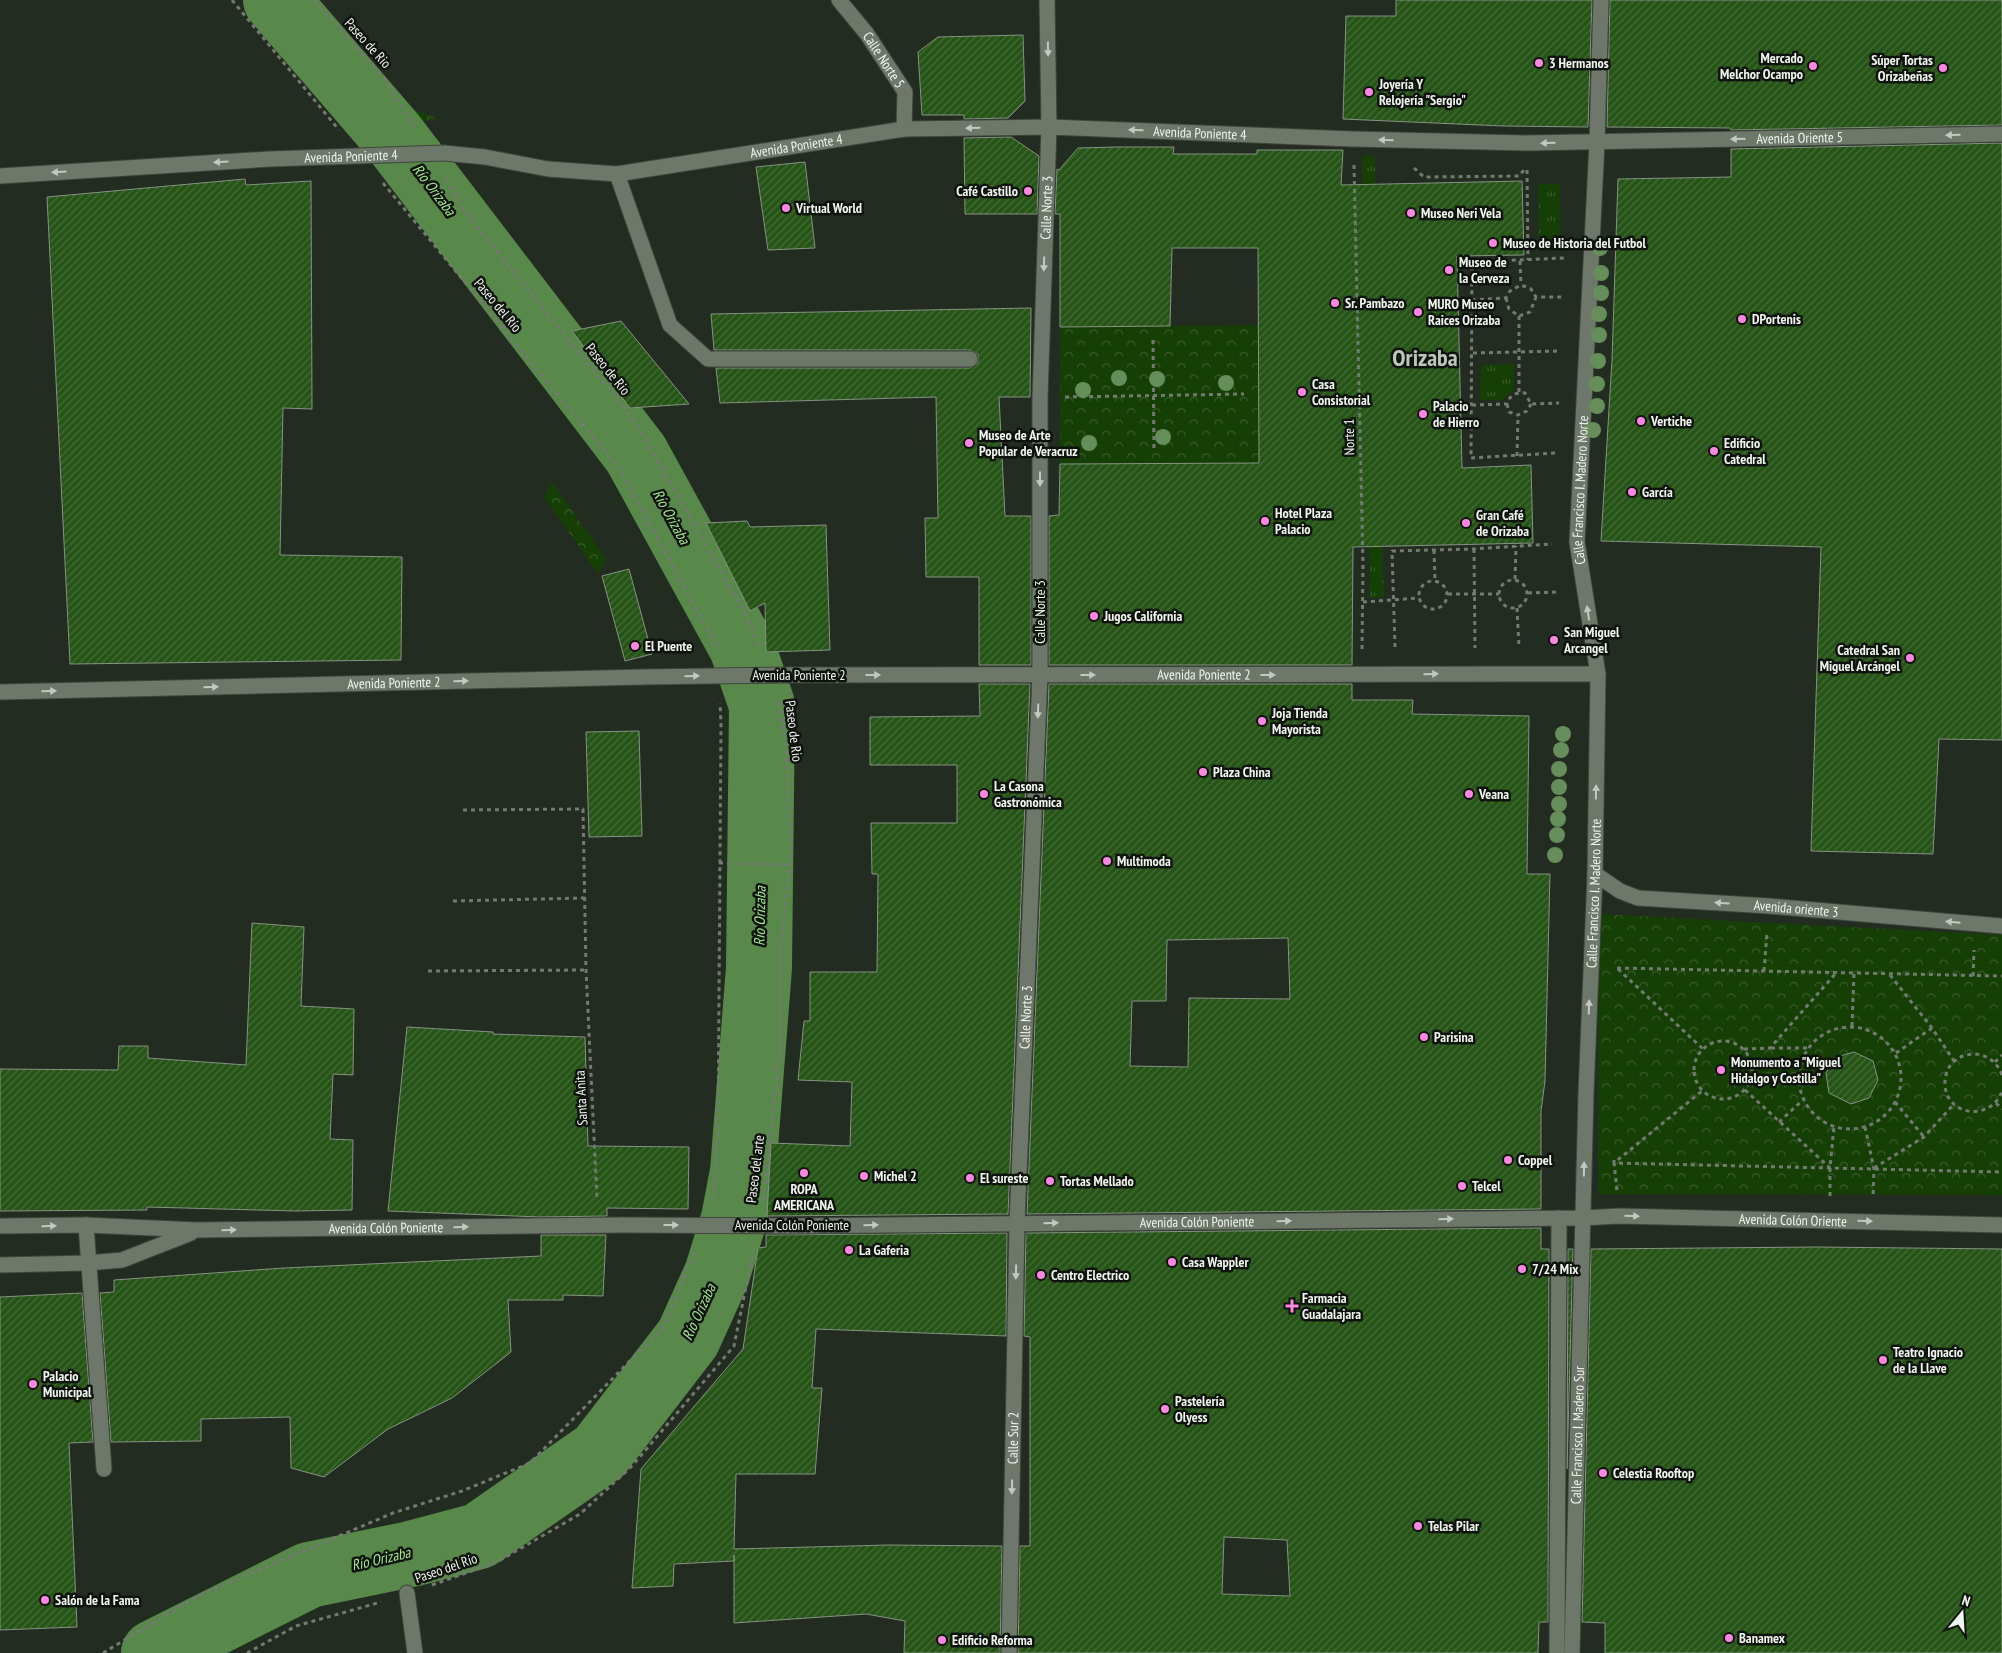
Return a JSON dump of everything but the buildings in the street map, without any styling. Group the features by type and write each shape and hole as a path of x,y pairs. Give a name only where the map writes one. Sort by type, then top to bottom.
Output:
{"street":[{"name":"Calle Norte 5","path":"839,0 867,34 905,92 904,129"},
{"name":"Calle Norte 3","path":"1017,1223 1040,675 1040,398 1049,127 1047,0"},
{"name":"Calle Francisco I. Madero Norte","path":"1584,1218 1586,1094 1595,874 1598,674 1577,542 1597,142 1601,0"},
{"name":"Avenida Poniente 4","path":"0,176 270,159 444,153 485,157 548,169 617,174 904,129 1049,127 1354,139 1527,143 1597,142"},
{"name":"Avenida Oriente 5","path":"1597,142 2002,134"},
{"path":"617,174 670,325 708,359 970,359"},
{"name":"Avenida Poniente 2","path":"0,692 789,675 1598,674"},
{"name":"Avenida oriente 3","path":"1595,874 1620,891 1638,898 1768,906 2002,926"},
{"name":"Avenida Colón Oriente","path":"1584,1218 1619,1216 2002,1225"},
{"name":"Calle Francisco I. Madero Sur","path":"1557,1653 1558,1218"},
{"name":"Avenida Colón Poniente","path":"0,1226 86,1225 197,1230 622,1224 788,1226 1584,1218"},
{"name":"Calle Francisco I. Madero Sur","path":"1572,1653 1584,1218"},
{"name":"Calle Sur 2","path":"1009,1653 1017,1223"},
{"path":"86,1225 104,1469"},
{"path":"0,1265 88,1263 122,1260 197,1230"},
{"path":"407,1593 416,1653"}],"path":[{"path":"232,0 343,135"},
{"name":"Paseo de Rio","path":"314,0 387,82 416,131"},
{"name":"Norte 1","path":"1354,139 1363,602 1362,675"},
{"path":"1409,164 1424,177 1518,176 1527,166 1528,260"},
{"name":"Paseo de Rio","path":"441,171 465,212 634,420 746,615 761,651"},
{"name":"Paseo del Río","path":"380,180 620,470 716,645"},
{"path":"1560,453 1471,458 1472,262 1570,257"},
{"path":"1520,260 1522,285"},
{"path":"1522,285 1531,289 1536,297"},
{"path":"1520,316 1509,310 1506,298 1510,291 1522,285"},
{"path":"1536,297 1570,296"},
{"path":"1520,316 1530,312 1536,297"},
{"path":"1472,300 1506,298"},
{"path":"1519,392 1520,316"},
{"path":"1153,340 1154,452"},
{"path":"1473,353 1568,351"},
{"path":"1519,392 1525,393 1532,404 1527,411 1518,415 1509,412 1507,404 1512,396 1519,392"},
{"path":"1040,398 1244,394"},
{"path":"1532,404 1564,403"},
{"path":"1472,405 1507,404"},
{"path":"1517,456 1518,415"},
{"path":"1395,652 1392,551 1474,549 1577,542"},
{"path":"1515,579 1516,546"},
{"path":"1474,549 1475,673"},
{"path":"1434,550 1435,580"},
{"path":"1515,579 1524,584 1528,593 1524,603 1517,608 1507,607 1503,605 1499,594 1502,584 1515,579"},
{"path":"1435,580 1444,585 1448,594 1445,604 1432,610 1423,606 1418,598 1418,594 1422,585 1435,580"},
{"path":"1528,593 1562,592"},
{"path":"1448,594 1499,594"},
{"path":"1363,602 1418,598"},
{"path":"1517,608 1519,649"},
{"name":"Paseo de Rio","path":"778,697 786,750 790,800 790,865"},
{"name":"Santa Anita","path":"463,810 583,808 586,970 598,1225"},
{"path":"719,863 790,865"},
{"name":"Paseo del arte","path":"763,1206 781,1041 780,953 790,865"},
{"path":"453,900 585,898"},
{"path":"1764,971 1768,906"},
{"path":"1617,978 1618,958"},
{"path":"1618,968 2002,976"},
{"path":"1618,968 1703,1049"},
{"path":"428,972 586,970"},
{"path":"1770,1048 1837,973"},
{"path":"1852,1026 1854,973"},
{"path":"1890,974 1932,1028 1954,1062"},
{"path":"1839,1027 1865,1028 1877,1034 1888,1042 1896,1053 1902,1078 1895,1102 1883,1117 1866,1127 1850,1129 1834,1126 1816,1116 1804,1099 1799,1086 1802,1060 1808,1048 1817,1038 1839,1027"},
{"path":"1896,1053 1932,1028"},
{"path":"1744,1049 1752,1065 1752,1074 1744,1090 1728,1099 1719,1099 1702,1091 1694,1074 1694,1065 1703,1049 1719,1041 1728,1041 1744,1049 1808,1048"},
{"path":"2002,1075 1995,1062 1988,1057 1970,1054 1962,1056 1954,1062 1945,1078 1948,1096 1954,1104 1970,1112 1980,1112 1996,1103 2002,1092"},
{"path":"1995,1062 2002,1055"},
{"path":"1744,1090 1830,1168"},
{"path":"1614,1163 1702,1091"},
{"path":"1779,1122 1804,1099"},
{"path":"1895,1102 1924,1136"},
{"path":"1996,1103 2002,1109"},
{"path":"1874,1168 1924,1136 1954,1104"},
{"path":"1830,1168 1834,1126"},
{"path":"1866,1127 1874,1168"},
{"path":"1614,1153 1619,1216"},
{"path":"1614,1163 2002,1172"},
{"name":"Paseo del Río","path":"247,1653 296,1626 368,1607 497,1562 580,1514 632,1466 734,1346 755,1244"},
{"path":"103,1653 118,1643"}],"green space":[{"path":"412,109 434,117 435,120 364,124 363,122 386,111 388,117 413,115"},
{"path":"1362,156 1375,156 1376,235 1363,236"},
{"path":"1538,184 1560,184 1561,246 1539,247"},
{"path":"1259,325 1259,463 1060,464 1060,327"},
{"path":"1514,364 1514,389 1502,400 1480,400 1481,365"},
{"path":"552,482 606,559 598,574 544,497"},
{"path":"1368,493 1380,493 1384,597 1370,598"},
{"path":"1599,914 2002,935 2002,1195 1598,1194"}],"waterway":[{"name":"Río Orizaba","path":"154,1653 309,1575 411,1554 479,1536 600,1452 688,1338 717,1274 734,1219 743,1171 759,968 762,705 742,647 636,454 393,136 276,0"}],"place":[{"name":"3 Hermanos","path":"1539,63"},
{"name":"Mercado Melchor Ocampo","path":"1813,66"},
{"name":"Súper Tortas Orizabeñas","path":"1943,68"},
{"name":"Joyería Y Relojería \"Sergio\"","path":"1369,92"},
{"name":"Café Castillo","path":"1028,191"},
{"name":"Virtual World","path":"786,208"},
{"name":"Museo Neri Vela","path":"1411,213"},
{"name":"Museo de Historia del Futbol","path":"1493,243"},
{"name":"Museo de la Cerveza","path":"1449,270"},
{"name":"Sr. Pambazo","path":"1335,303"},
{"name":"MURO Museo Raices Orizaba","path":"1418,312"},
{"name":"DPortenis","path":"1742,319"},
{"name":"Casa Consistorial","path":"1302,392"},
{"name":"Palacio de Hierro","path":"1423,414"},
{"name":"Vertiche","path":"1641,421"},
{"name":"Museo de Arte Popular de Veracruz","path":"969,443"},
{"name":"Edificio Catedral","path":"1714,451"},
{"name":"García","path":"1632,492"},
{"name":"Hotel Plaza Palacio","path":"1265,521"},
{"name":"Gran Café de Orizaba","path":"1466,523"},
{"name":"Jugos California","path":"1094,616"},
{"name":"San Miguel Arcangel","path":"1554,640"},
{"name":"El Puente","path":"635,646"},
{"name":"Catedral San Miguel Arcángel","path":"1910,658"},
{"name":"Joja Tienda Mayorista","path":"1262,721"},
{"name":"Plaza China","path":"1203,772"},
{"name":"La Casona Gastronómica","path":"984,794"},
{"name":"Veana","path":"1469,794"},
{"name":"Multimoda","path":"1107,861"},
{"name":"Parisina","path":"1424,1037"},
{"name":"Monumento a \"Miguel Hidalgo y Costilla\"","path":"1721,1070"},
{"name":"Coppel","path":"1508,1160"},
{"name":"ROPA AMERICANA","path":"804,1173"},
{"name":"Michel 2","path":"864,1176"},
{"name":"El sureste","path":"970,1178"},
{"name":"Tortas Mellado","path":"1050,1181"},
{"name":"Telcel","path":"1462,1186"},
{"name":"La Gaferia","path":"849,1250"},
{"name":"Casa Wappler","path":"1172,1262"},
{"name":"7/24 Mix","path":"1522,1269"},
{"name":"Centro Electrico","path":"1041,1275"},
{"name":"Farmacia Guadalajara","path":"1292,1306"},
{"name":"Teatro Ignacio de la Llave","path":"1883,1360"},
{"name":"Palacio Municipal","path":"33,1384"},
{"name":"Pastelería Olyess","path":"1165,1409"},
{"name":"Celestia Rooftop","path":"1603,1473"},
{"name":"Telas Pilar","path":"1418,1526"},
{"name":"Salón de la Fama","path":"45,1600"},
{"name":"Banamex","path":"1729,1638"},
{"name":"Edificio Reforma","path":"942,1640"}],"district":[{"name":"Orizaba","path":"1425,358"}]}
